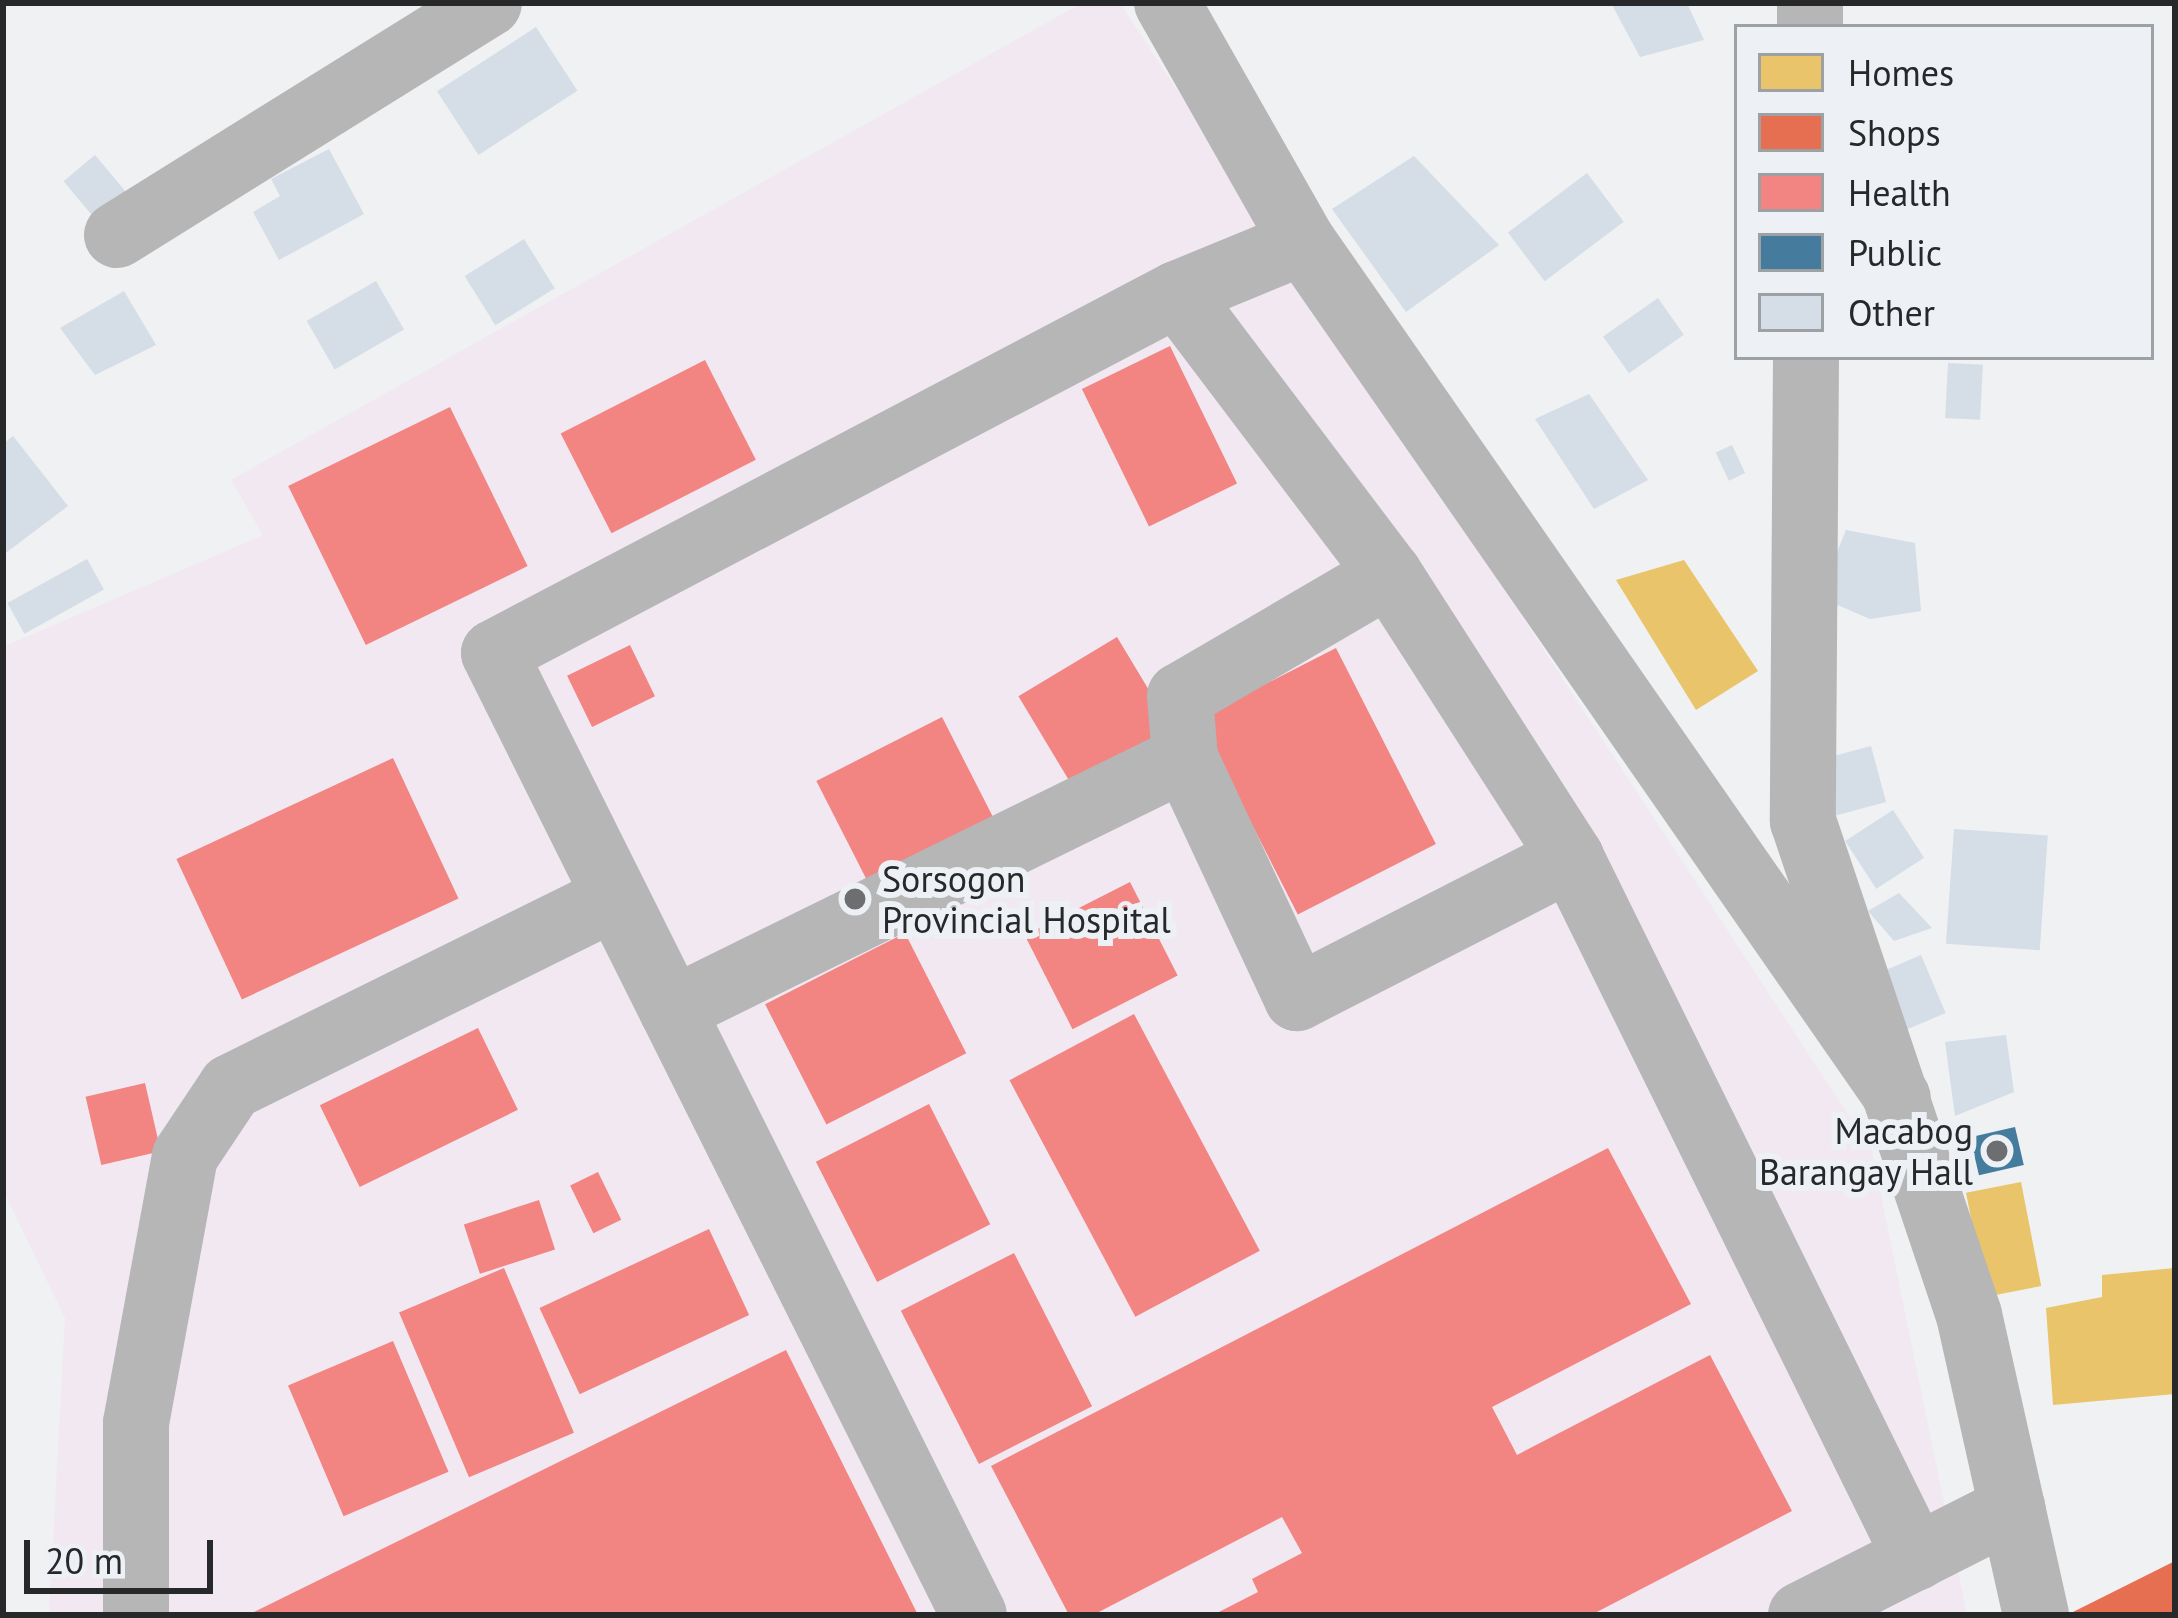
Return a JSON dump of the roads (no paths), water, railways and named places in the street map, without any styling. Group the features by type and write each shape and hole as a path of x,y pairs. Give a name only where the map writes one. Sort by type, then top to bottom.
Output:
{"street":[{"path":"117,235 489,3"},
{"path":"1166,3 1303,242 1898,1098"},
{"path":"974,1615 494,653 1177,294 1303,242"},
{"path":"1177,294 1389,574 1571,858 1916,1558"},
{"path":"1806,360 1803,821 1970,1315 2036,1615"},
{"path":"1389,574 1180,696 1185,758 1298,998 1571,858"},
{"path":"671,1010 1185,758"},
{"path":"136,1615 140,1401 185,1156 230,1087 615,897"},
{"path":"1801,1615 2012,1508"}],"place":[{"name":"Sorsogon Provincial Hospital","path":"855,899"},
{"name":"Macabog Barangay Hall","path":"1997,1151"}]}
